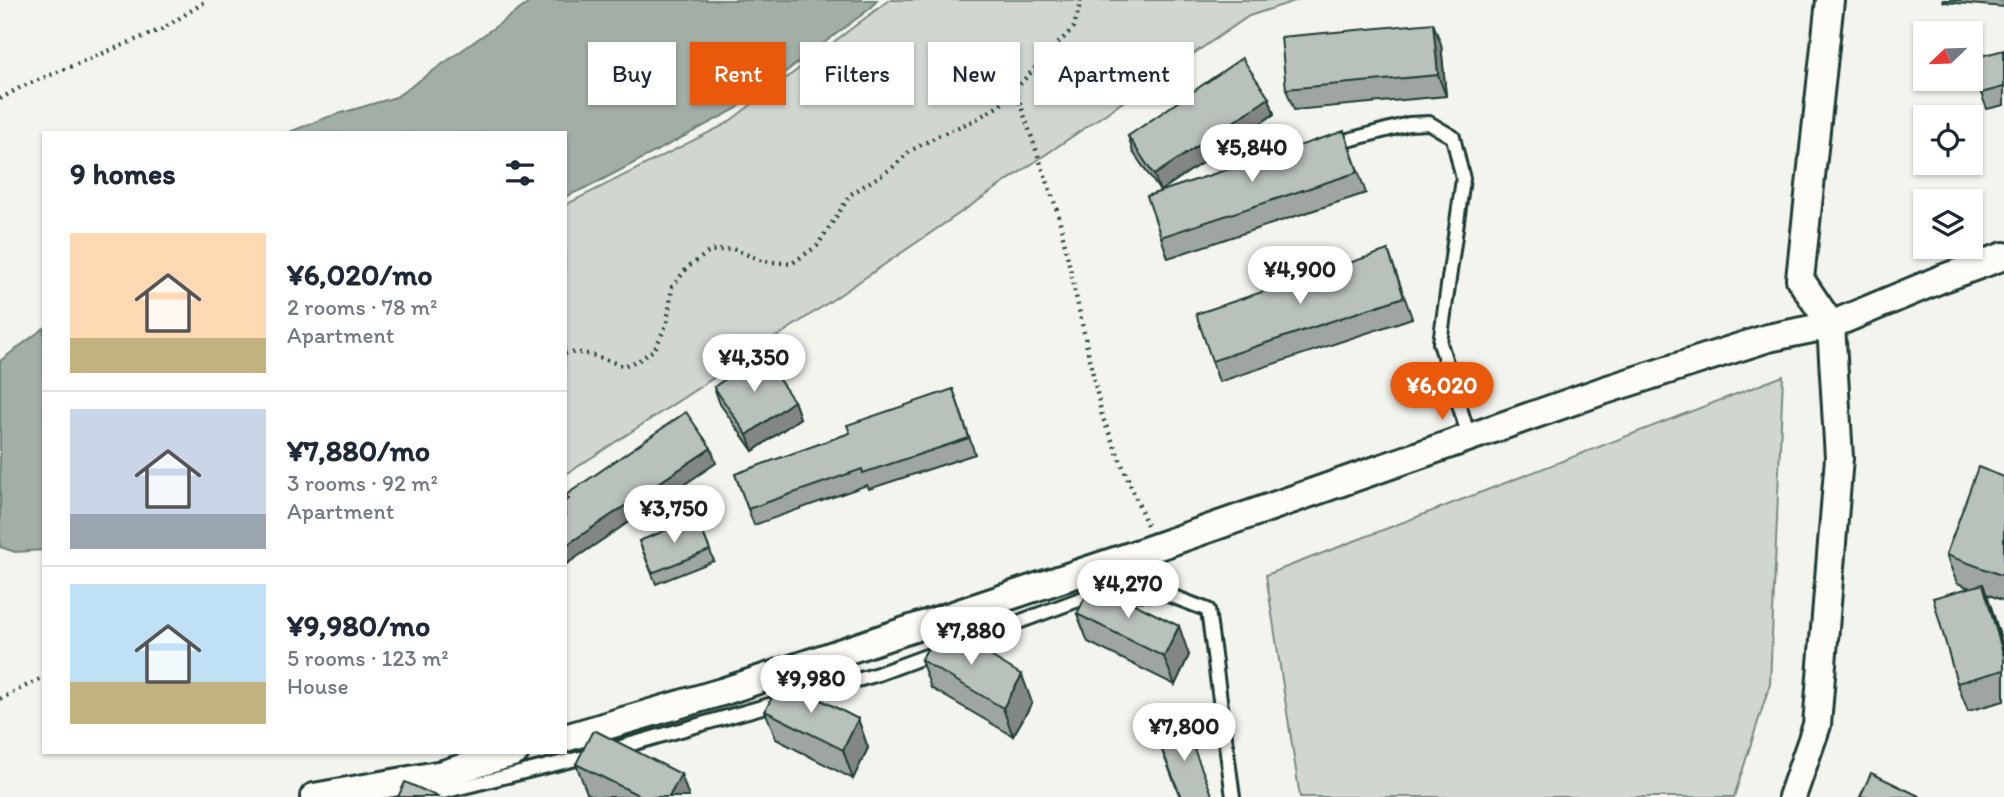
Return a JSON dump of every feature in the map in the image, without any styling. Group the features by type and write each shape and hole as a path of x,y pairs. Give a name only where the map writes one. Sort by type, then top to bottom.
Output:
{"street":[{"path":"1792,797 1817,725 1839,458 1831,325 1800,279 1830,0"},
{"path":"567,737 725,691 1156,547 1602,391 1768,338 1831,325 2004,256"},
{"path":"314,797 443,774 508,754"}],"lane":[{"path":"1316,148 1409,124 1429,123 1453,137 1463,179 1440,343 1469,437"},
{"path":"423,797 532,771 875,675 1097,593 1166,594 1208,610 1233,797"}],"path":[{"path":"0,99 21,87 162,29 208,0"},
{"path":"1020,84 1073,27 1081,0"},
{"path":"1020,104 1058,214 1102,416 1156,547"},
{"path":"567,354 573,352 623,366 639,360 655,349 667,323 672,287 687,268 710,251 733,249 764,261 791,264 817,246 851,194 892,168 910,151 1000,105"},
{"path":"0,699 42,678"}],"shaded area":[{"path":"533,0 877,0 872,7 825,42 800,42 800,61 786,72 786,42 690,42 690,105 741,105 567,196 567,131 292,131 328,117 396,97"},
{"path":"889,0 1298,0 1249,16 1194,53 1194,42 1034,42 1034,105 1118,105 822,307 567,474 567,204 726,124 751,105 786,105 786,78 800,68 800,105 914,105 914,42 834,42"},
{"path":"42,330 42,550 15,552 0,547 0,361"},
{"path":"1783,376 1770,684 1734,797 1300,797 1266,575"}],"building":[{"path":"1433,23 1438,75 1286,89 1281,37"},
{"path":"2004,50 2004,87 1981,93 1983,55"},
{"path":"1242,58 1269,98 1154,175 1128,136 1173,105 1194,105 1194,91"},
{"path":"1344,131 1358,172 1161,237 1147,196"},
{"path":"1388,250 1404,297 1212,361 1196,314"},
{"path":"761,354 794,401 747,435 714,387"},
{"path":"953,389 969,438 863,473 862,469 748,509 735,474 850,433 847,425"},
{"path":"686,412 711,448 567,545 567,494"},
{"path":"1978,467 2004,477 2004,576 1946,555"},
{"path":"697,518 710,550 652,573 639,541"},
{"path":"1092,583 1179,626 1164,657 1077,614"},
{"path":"1983,584 2004,657 2004,670 1957,683 1933,598"},
{"path":"943,627 1022,675 1003,708 921,660 939,628"},
{"path":"781,679 858,719 843,750 765,711"},
{"path":"1184,724 1213,797 1181,797 1156,735"},
{"path":"596,731 681,774 669,797 642,797 576,764 592,732"},
{"path":"1871,773 1921,797 1860,797"},
{"path":"405,782 439,797 398,797"}]}
